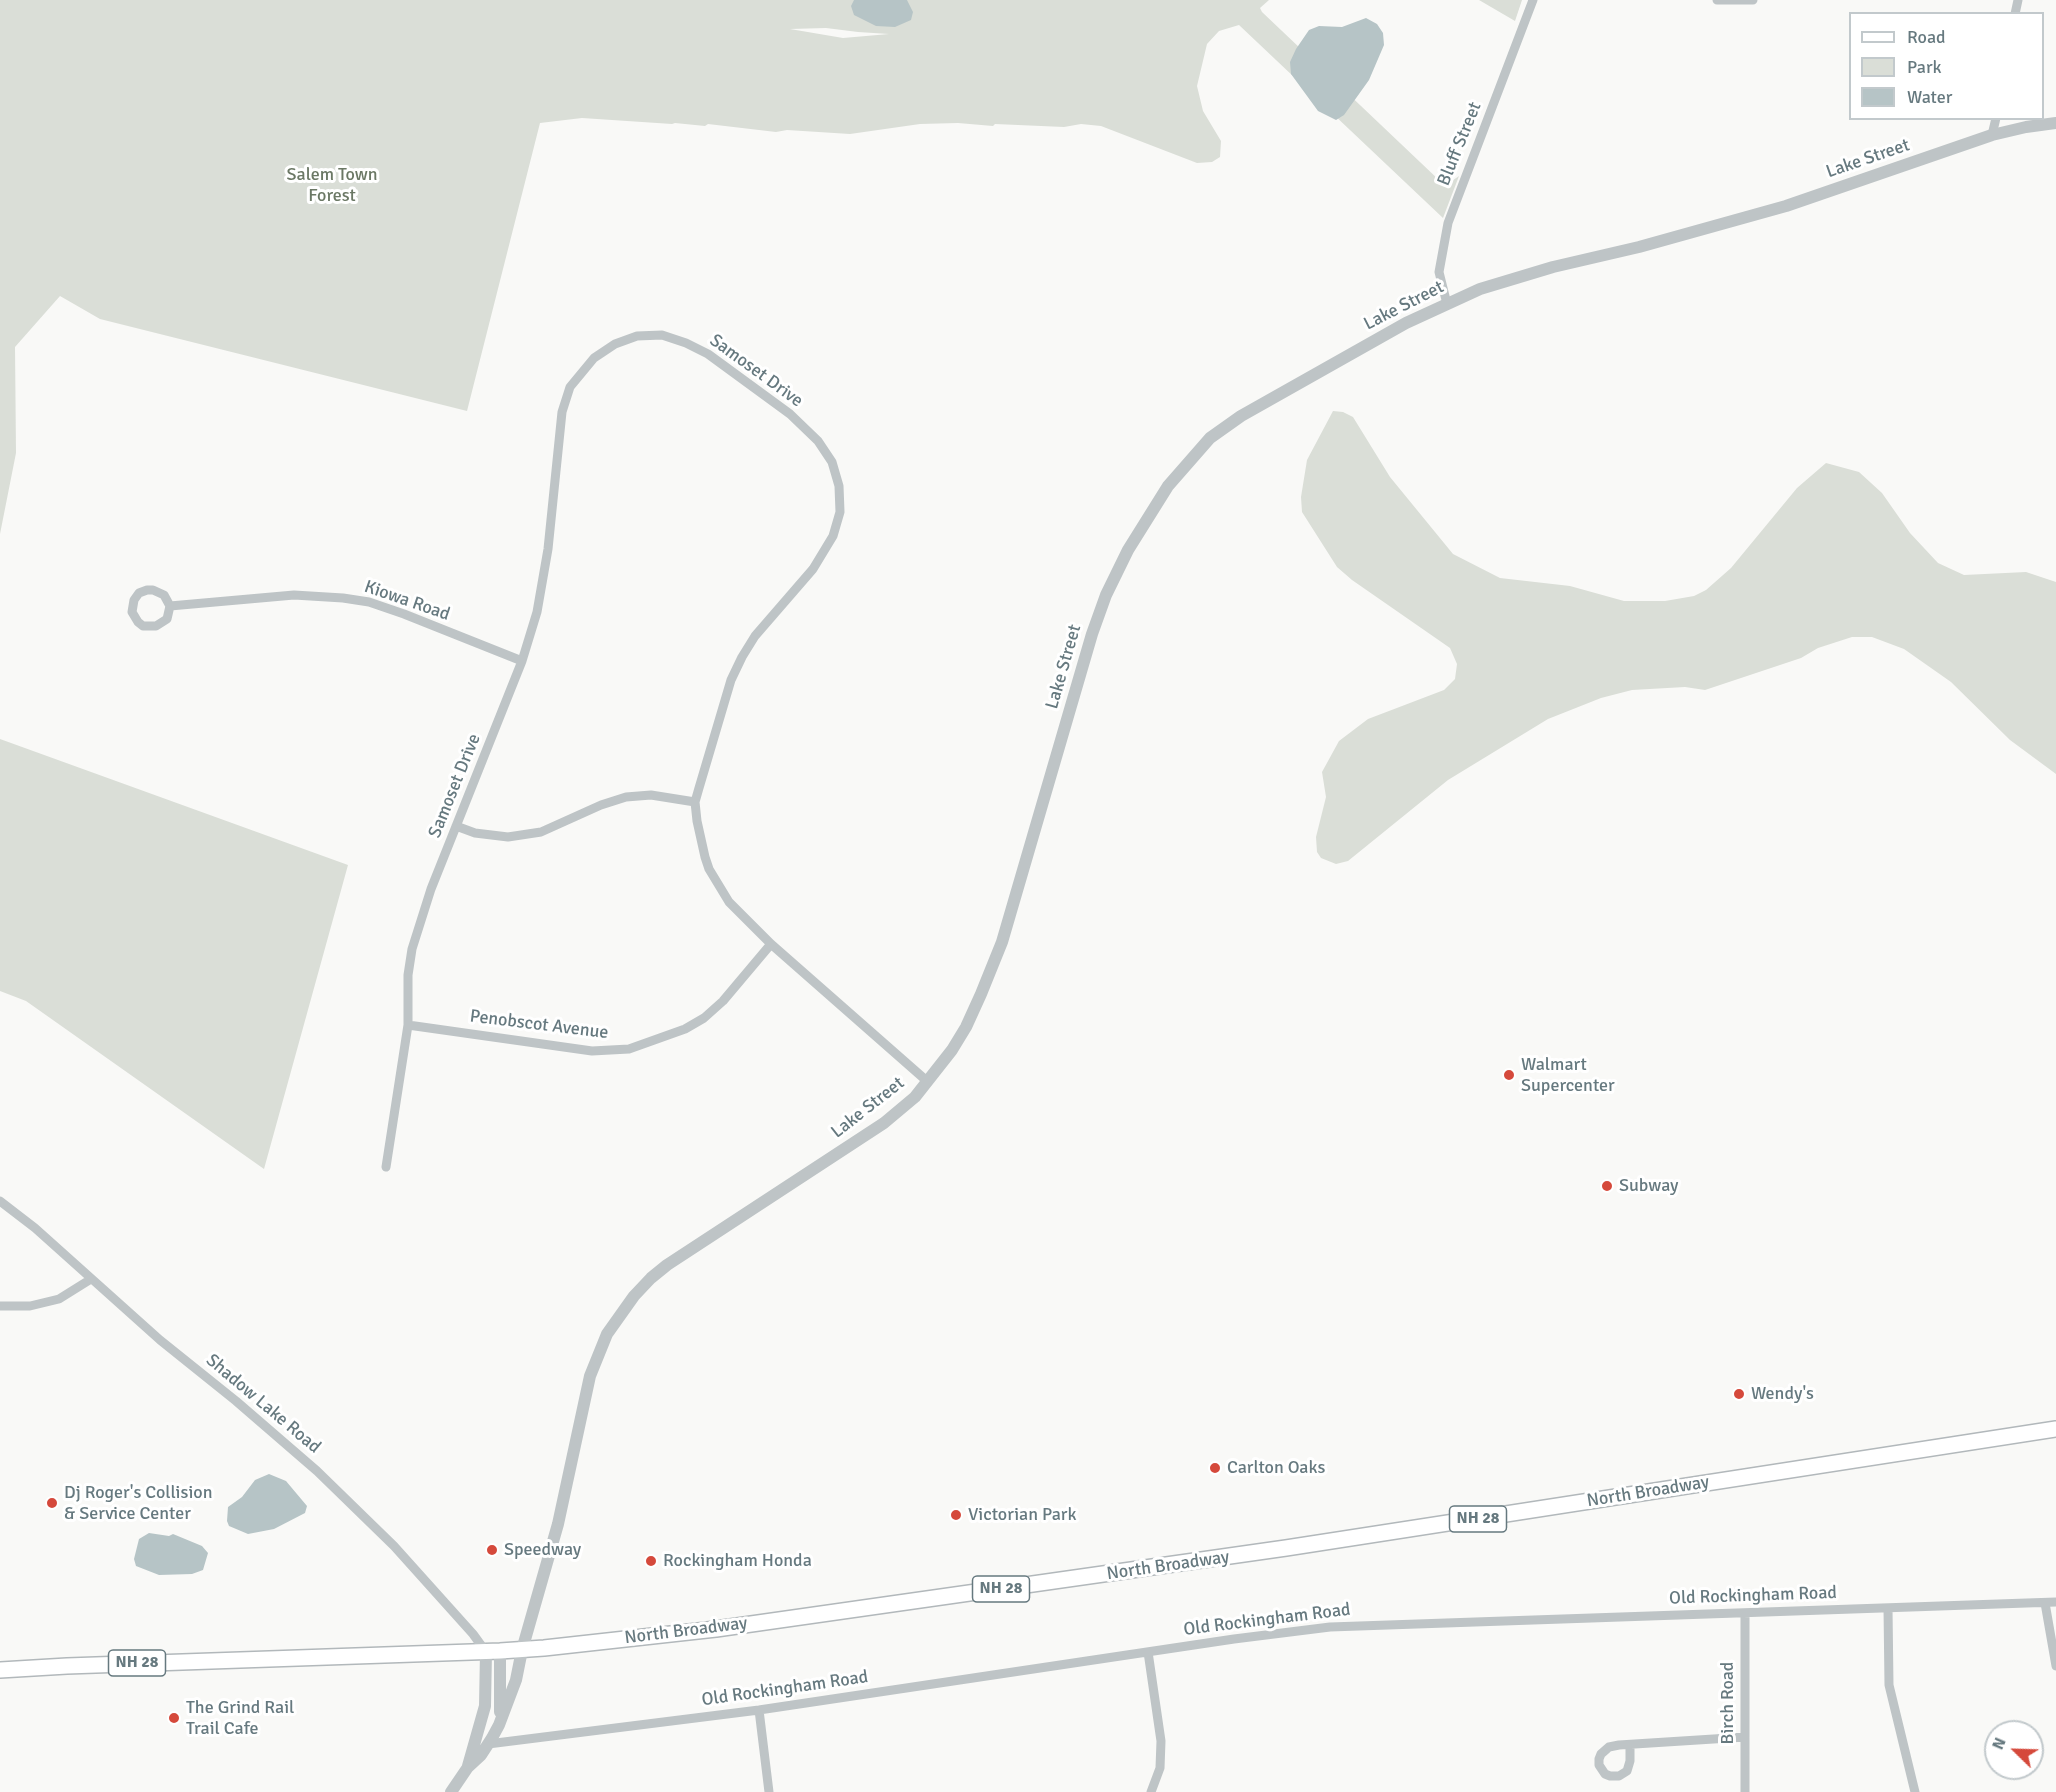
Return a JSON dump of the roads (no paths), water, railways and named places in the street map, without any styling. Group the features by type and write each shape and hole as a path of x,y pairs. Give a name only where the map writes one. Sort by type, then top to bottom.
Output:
{"main road":[{"name":"North Broadway","path":"0,1670 67,1665 493,1652 716,1629 1132,1571 2056,1429"}],"street":[{"name":"Bluff Street","path":"1448,304 1439,272 1446,229 1533,0"},
{"path":"1717,0 1753,0"},
{"path":"1992,135 1995,120"},
{"name":"Lake Street","path":"468,1767 488,1744 499,1725 517,1674 560,1515 590,1376 597,1355 620,1314 651,1278 667,1265 870,1134 900,1111 928,1082 952,1050 966,1028 1002,942 1092,634 1106,595 1128,550 1168,486 1210,438 1240,417 1406,323 1480,289 1516,277 1639,247 1786,206 1992,135 2056,123"},
{"name":"Samoset Drive","path":"386,1167 408,1025 408,975 412,949 431,889 522,661 537,612 543,582 562,412 570,387 594,358 615,344 637,336 662,335 708,354 790,414 818,441 832,462 839,486 840,512 834,536 813,569 755,636 742,657 731,680 696,802 705,858 714,881 729,902 771,944 928,1082"},
{"path":"147,590 164,594 170,606 166,619 156,626 143,626 134,618 132,612 134,600 139,593 147,590"},
{"name":"Kiowa Road","path":"170,606 294,595 369,602 522,661"},
{"path":"456,826 493,837 508,837 540,832 601,804 626,797 651,795 696,802"},
{"name":"Penobscot Avenue","path":"408,1025 592,1051 629,1049 685,1029 704,1018 723,1001 771,944"},
{"name":"Shadow Lake Road","path":"0,1201 36,1228 160,1340 236,1401 317,1471 394,1546 469,1629 493,1652"},
{"path":"0,1306 30,1306 58,1299 91,1279"},
{"name":"Old Rockingham Road","path":"488,1744 759,1710 1148,1652 1352,1625 2056,1602"},
{"path":"2045,1603 2056,1666"},
{"path":"1888,1608 1889,1685 1915,1792"},
{"name":"Birch Road","path":"1745,1613 1745,1792"},
{"path":"493,1652 501,1701 499,1725"},
{"path":"451,1792 468,1767 485,1706 493,1652"},
{"path":"1148,1652 1161,1741 1160,1768 1150,1792"},
{"path":"759,1710 769,1792"},
{"path":"1630,1745 1745,1737"}],"water":[{"path":"854,0 907,0 913,12 911,20 895,27 876,26 854,15 851,6"},
{"path":"1366,18 1377,24 1383,33 1384,45 1369,80 1344,115 1336,120 1318,111 1291,74 1290,62 1309,30 1319,26 1342,27"},
{"path":"269,1474 286,1481 307,1506 305,1513 274,1529 248,1534 229,1526 228,1507 242,1497 255,1480"},
{"path":"149,1533 169,1536 173,1534 202,1546 208,1553 203,1570 192,1574 159,1575 136,1566 134,1559 139,1539"}],"place":[{"name":"Walmart Supercenter","path":"1509,1075"},
{"name":"Subway","path":"1607,1186"},
{"name":"Wendy's","path":"1739,1394"},
{"name":"Carlton Oaks","path":"1215,1468"},
{"name":"Dj Roger's Collision & Service Center","path":"52,1503"},
{"name":"Victorian Park","path":"956,1515"},
{"name":"Speedway","path":"492,1550"},
{"name":"Rockingham Honda","path":"651,1561"},
{"name":"The Grind Rail Trail Cafe","path":"174,1718"}],"park label":[{"name":"Salem Town Forest","path":"332,186"}]}
